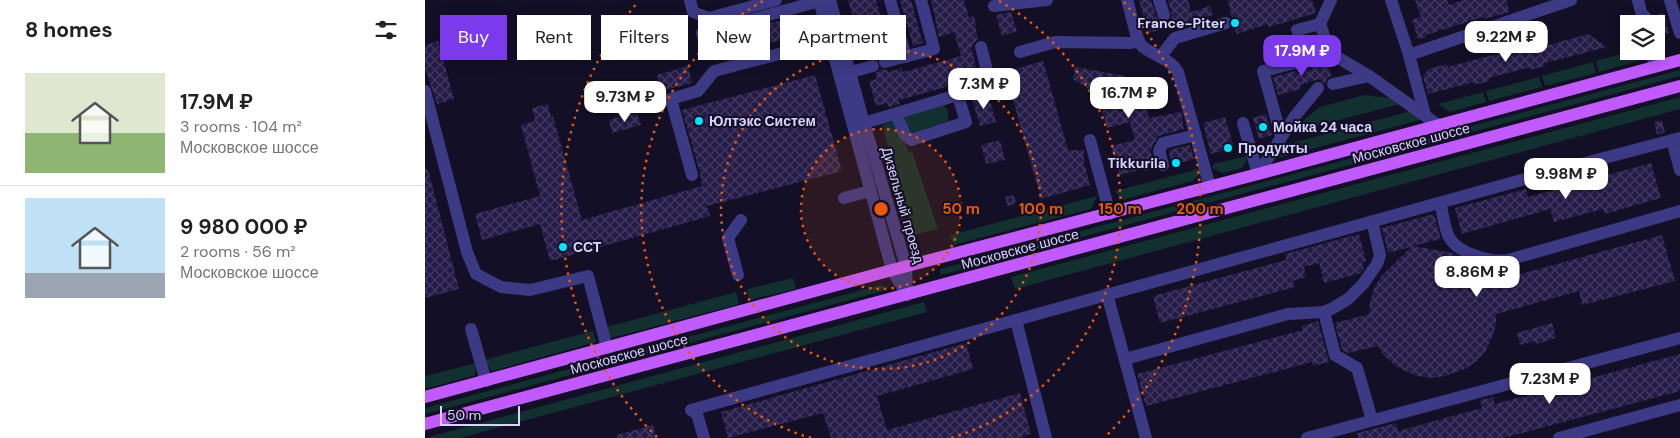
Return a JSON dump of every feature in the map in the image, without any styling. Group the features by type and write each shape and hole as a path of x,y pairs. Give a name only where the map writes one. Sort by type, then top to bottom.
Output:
{"main road":[{"name":"Московское шоссе","path":"425,397 906,266 1110,214 1680,60"},
{"name":"Московское шоссе","path":"425,424 1680,86"}],"street":[{"path":"690,0 693,12 709,18 776,0"},
{"path":"768,15 823,0"},
{"name":"Дизельный проезд","path":"823,0 826,15"},
{"name":"Дизельный проезд","path":"823,0 851,72 863,123 906,266 907,295"},
{"path":"890,0 894,15"},
{"path":"906,56 934,49 921,0"},
{"path":"994,6 1047,0"},
{"path":"1127,0 1139,41 1146,48 1171,63 1178,72 1210,187"},
{"path":"1159,0 1164,14"},
{"path":"1331,0 1320,24 1328,54 1369,76 1439,125"},
{"path":"1391,0 1409,55 1425,115"},
{"path":"1409,55 1544,4 1571,0"},
{"path":"1670,0 1680,33"},
{"path":"1160,57 1175,38 1226,23"},
{"path":"1297,30 1320,24"},
{"path":"1020,52 1055,42 1131,43 1139,41"},
{"path":"863,123 978,90 987,83 988,73 981,47"},
{"path":"692,175 671,99 698,91 714,71 780,53"},
{"path":"1281,136 1263,71 1310,59"},
{"name":"Дизельный проезд","path":"836,60 892,270 907,295"},
{"path":"851,72 892,60"},
{"path":"1653,60 1655,67"},
{"path":"1333,84 1369,76"},
{"path":"1258,174 1281,136 1318,88"},
{"path":"425,90 467,252 477,274 501,287 530,290 588,276 607,348"},
{"path":"896,114 905,135 911,140 967,126 959,96"},
{"path":"1243,123 1258,174"},
{"path":"1163,165 1159,150 1163,144 1196,135"},
{"path":"704,438 697,414 691,410 1372,221 1676,139 1680,170"},
{"path":"1091,140 1110,214"},
{"path":"844,198 870,191"},
{"path":"1440,203 1448,236 1455,244 1480,257 1495,261 1508,260 1680,211"},
{"path":"738,275 728,238 741,220"},
{"path":"1125,359 1288,314 1324,312 1333,308 1348,299 1363,284 1377,264 1380,255 1372,221"},
{"path":"1107,294 1146,438"},
{"path":"1324,312 1335,355 1357,368 1372,420"},
{"path":"1016,320 1046,438"},
{"path":"471,329 485,381"},
{"path":"1307,438 1680,338"},
{"path":"1559,438 1680,405"}],"green space":[{"path":"1620,54 1620,60 1638,60 1599,72 1596,61"},
{"path":"1593,62 1596,73 1545,86 1542,76"},
{"path":"1680,70 1680,76 941,275 940,269"},
{"path":"1539,77 1542,87 1489,101 1486,91"},
{"path":"1483,92 1486,102 1450,112 1438,104"},
{"path":"1364,95 1389,98 1400,104 1293,132 1320,107"},
{"path":"1680,97 1680,109 1015,289 1011,277"},
{"path":"943,105 948,110 948,121 909,134 902,116"},
{"path":"1411,111 1420,120 1274,159 1281,146"},
{"path":"895,120 909,152 912,151 938,229 914,235 882,125"},
{"path":"1247,156 1242,168 1222,173 1212,168 1214,164"},
{"path":"1200,168 1199,175 1192,181 1122,200 1115,191 1192,172"},
{"path":"1097,196 1091,209 953,245 950,235"},
{"path":"793,278 796,289 749,300 747,289"},
{"path":"881,285 885,287 883,291 425,414 425,408"},
{"path":"736,292 739,304 611,338 607,327"},
{"path":"924,302 927,312 460,438 425,438"},
{"path":"593,331 596,342 492,371 484,360"},
{"path":"476,363 475,375 425,389 425,376"}],"building":[{"path":"848,0 876,0 880,15 852,15"},
{"path":"900,0 911,0 923,43 913,46 906,15 904,15"},
{"path":"931,0 964,0 969,18 974,16 978,39 971,47 979,78 899,100 900,104 889,107 887,103 876,106 869,81 877,79 875,74 881,69 888,72 902,68 903,72 961,56 954,32 939,37"},
{"path":"1139,0 1151,0 1157,18 1163,23 1170,21 1172,16 1168,0 1188,0 1191,12 1210,6 1213,15 1148,33"},
{"path":"1228,0 1312,0 1316,13 1269,27 1268,24 1236,34 1234,20 1229,11"},
{"path":"1415,0 1447,0 1449,5 1463,0 1506,0 1510,12 1484,19 1483,17 1418,39 1412,20 1421,17"},
{"path":"1011,12 1017,31 1002,36 996,15"},
{"path":"1665,17 1669,33 1665,34"},
{"path":"780,20 780,40 770,43 770,23"},
{"path":"1588,34 1607,47 1545,63 1545,66 1530,70 1530,67 1489,78 1490,81 1474,85 1474,82 1428,94 1423,76 1428,69 1447,64 1448,67 1541,42 1542,47"},
{"path":"438,41 440,60 443,60 454,99 437,104 425,68 425,45"},
{"path":"1319,50 1318,56 1323,62 1328,62 1331,76 1327,78 1325,84 1320,80 1316,80 1300,85 1301,89 1278,95 1273,77 1296,71 1297,74 1313,69 1312,67 1318,61 1318,57 1313,52"},
{"path":"1043,61 1068,150 1084,150 1084,163 1090,185 1041,199 1005,72"},
{"path":"688,66 692,83 661,91 657,75"},
{"path":"1075,67 1126,76 1125,93 1141,88 1149,118 1181,112 1184,129 1158,136 1152,147 1151,153 1156,168 1119,175 1111,146 1135,140 1130,122 1107,128 1097,89 1092,91 1073,79"},
{"path":"815,75 842,171 707,206 710,216 550,261 540,224 482,240 475,214 540,196 521,125 535,121 532,108 548,104 582,220 702,186 682,110"},
{"path":"988,94 996,122 980,126 972,99"},
{"path":"637,112 641,125 612,133 609,120"},
{"name":"Мойка 24 часа","path":"1266,114 1272,135 1259,139 1253,118"},
{"path":"1225,117 1234,148 1211,154 1203,123"},
{"path":"1662,120 1665,132 1657,135 1654,122"},
{"path":"1000,140 1005,160 986,164 981,145"},
{"path":"1190,145 1194,159 1171,165 1169,150"},
{"path":"1651,163 1661,198 1605,214 1603,209 1554,222 1550,209 1462,234 1455,208 1526,189 1528,197"},
{"path":"425,169 428,169 459,289 425,298"},
{"path":"1014,195 1016,204 1007,206 1005,197"},
{"path":"1434,214 1441,239 1413,246 1453,253 1474,265 1488,283 1662,235 1675,281 1582,305 1579,291 1496,314 1496,325 1492,337 1486,350 1477,361 1465,369 1445,376 1432,378 1407,372 1384,356 1378,346 1348,353 1342,350 1335,323 1369,314 1374,288 1381,276 1411,247 1388,253 1382,228"},
{"path":"1359,234 1366,261 1362,262 1364,269 1361,273 1324,283 1319,263 1304,267 1306,277 1293,281 1295,287 1160,323 1153,296 1286,260 1285,254"},
{"path":"1318,321 1329,362 1313,366 1312,362 1146,406 1137,374 1303,330 1302,326"},
{"path":"1552,323 1556,338 1536,344 1535,341 1520,345 1517,333"},
{"path":"966,343 973,369 877,396 887,430 1020,393 1031,434 1017,438 831,438 823,413 728,438 721,412"},
{"path":"1680,354 1680,391 1503,438 1358,438 1357,433 1396,423 1398,431 1482,408 1480,400 1493,397 1495,404"},
{"path":"653,425 656,438 617,438 617,435"}],"place":[{"name":"France-Piter","path":"1235,23"},
{"name":"Юлтэкс Систем","path":"699,121"},
{"name":"Мойка 24 часа","path":"1263,127"},
{"name":"Продукты","path":"1228,148"},
{"name":"Tikkurila","path":"1176,163"},
{"name":"ССТ","path":"563,247"}]}
